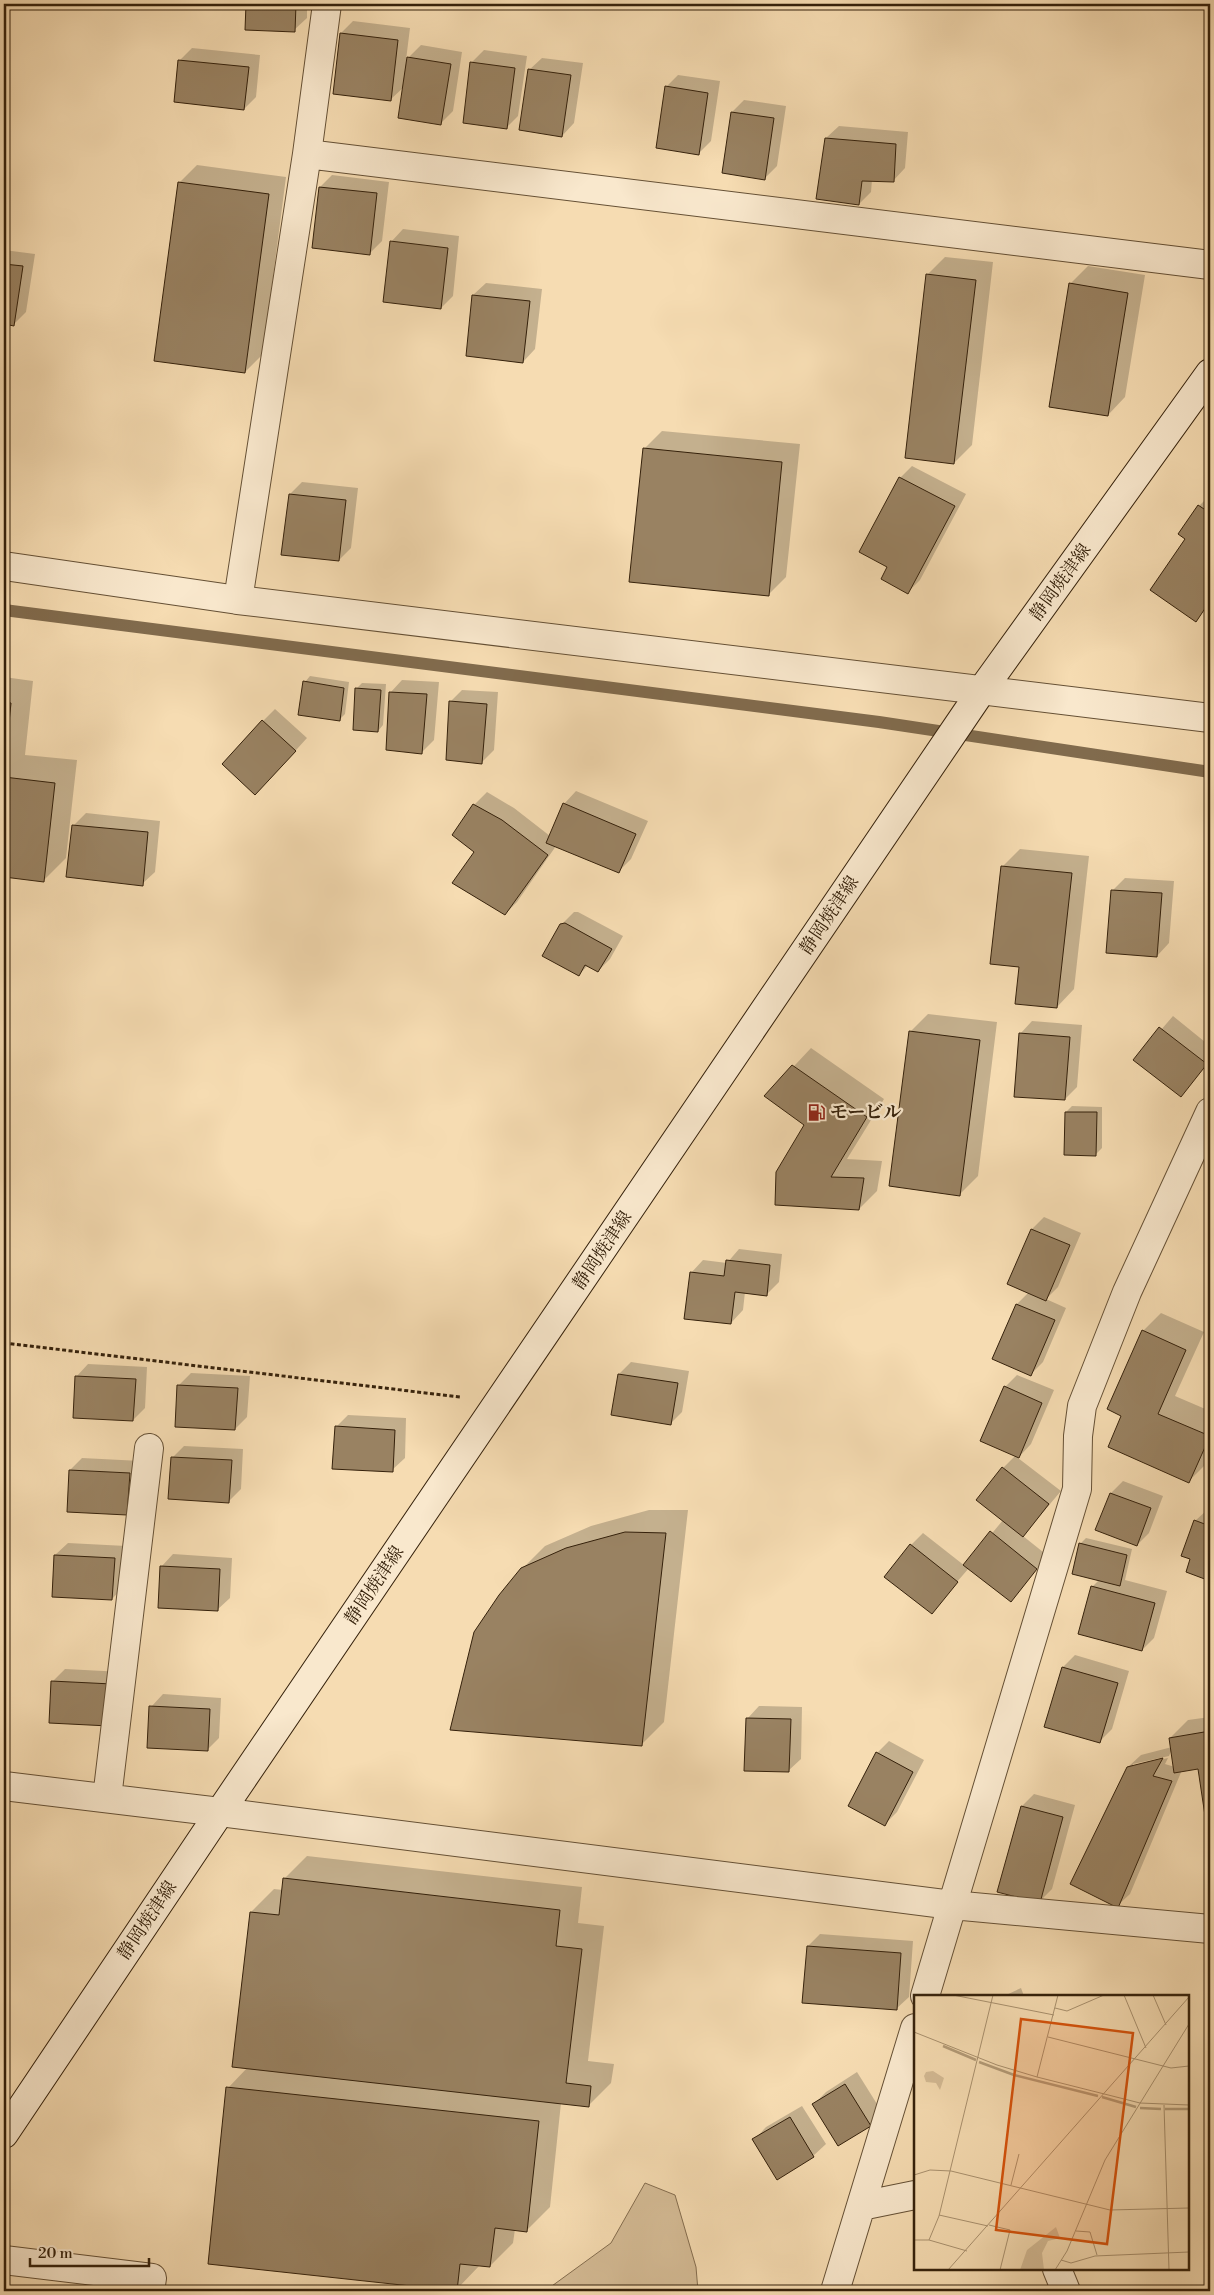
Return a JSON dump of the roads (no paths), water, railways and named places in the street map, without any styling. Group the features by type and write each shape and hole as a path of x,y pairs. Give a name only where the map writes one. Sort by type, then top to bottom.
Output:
{"street":[{"path":"238,600 327,4"},
{"path":"306,154 1210,265"},
{"name":"静岡焼津線","path":"4,2134 220,1812 982,690 1210,373"},
{"path":"4,566 238,600 1210,718"},
{"path":"925,1995 1077,1489 1078,1436 1082,1406 1127,1292 1210,1112"},
{"path":"107,1798 149,1448"},
{"path":"4,1786 952,1905 1210,1929"},
{"path":"835,2291 914,2031"},
{"path":"861,2206 914,2195"},
{"path":"4,2260 152,2278 150,2291"},
{"path":"1057,2270 1066,2291"}],"waterway":[{"path":"4,610 879,722 1210,772"}],"place":[{"name":"モービル","path":"816,1112"}]}
